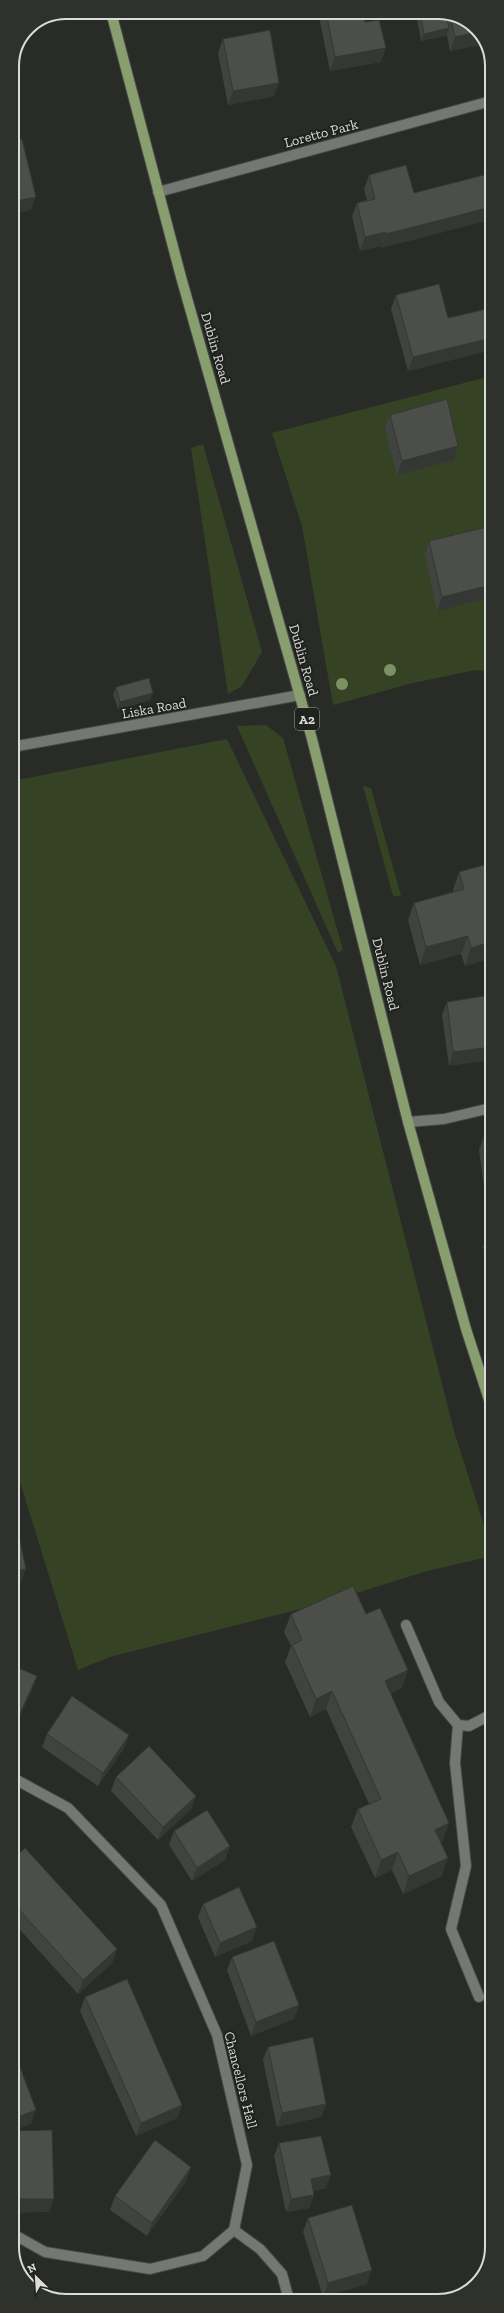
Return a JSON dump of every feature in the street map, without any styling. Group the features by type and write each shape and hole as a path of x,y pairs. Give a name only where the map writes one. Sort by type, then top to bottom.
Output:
{"main road":[{"name":"Dublin Road","path":"113,19 158,192 300,695 408,1122 466,1329 485,1387"}],"street":[{"name":"Loretto Park","path":"158,192 485,103"},
{"name":"Liska Road","path":"19,746 300,695"},
{"path":"408,1122 444,1118 485,1109"},
{"path":"406,1625 439,1702 458,1725 455,1763 466,1866 451,1929 479,1997"},
{"path":"458,1725 469,1726 485,1718"},
{"name":"Chancellors Hall","path":"19,1781 68,1808 161,1906 217,2035 247,2165 234,2230"},
{"path":"19,2237 45,2252 150,2269 203,2256 234,2230 260,2249 282,2274 287,2294"}],"green space":[{"path":"485,378 485,671 476,670 413,683 333,705 302,526 272,433"},
{"path":"203,444 262,652 242,686 228,694 191,448"},
{"path":"266,725 283,738 343,950 338,953 237,726"},
{"path":"227,739 336,966 454,1431 485,1529 485,1558 427,1571 328,1602 110,1657 78,1670 19,1478 19,780"},
{"path":"363,786 371,788 401,896 393,896"}],"building":[{"path":"327,19 364,19 365,22 379,20 386,48 335,57"},
{"path":"421,19 447,20 449,28 424,34"},
{"path":"451,21 462,25 472,34 455,37"},
{"path":"270,30 279,83 233,91 223,39"},
{"path":"22,139 36,197 19,201 19,140"},
{"path":"406,165 414,193 484,175 485,209 386,234 386,232 365,237 357,203 375,199 369,175"},
{"path":"439,284 448,318 485,309 485,339 413,357 396,295"},
{"path":"447,399 458,446 402,461 390,415"},
{"path":"485,527 485,586 442,597 429,541"},
{"path":"149,678 153,693 120,702 116,687"},
{"path":"485,865 485,944 471,948 468,936 426,947 414,903 464,889 459,872"},
{"path":"485,996 485,1048 453,1052 447,1002"},
{"path":"19,1535 26,1569 19,1571"},
{"path":"353,1586 366,1614 380,1608 408,1670 385,1681 449,1823 435,1830 448,1858 409,1876 398,1852 381,1860 358,1809 381,1799 332,1691 316,1699 292,1645 302,1640 291,1614"},
{"path":"19,1668 37,1676 19,1716"},
{"path":"72,1696 129,1735 103,1773 47,1734"},
{"path":"149,1746 196,1796 163,1827 116,1777"},
{"path":"207,1810 230,1846 197,1868 174,1831"},
{"path":"25,1848 117,1949 83,1980 19,1910 19,1854"},
{"path":"239,1887 257,1927 220,1943 203,1904"},
{"path":"274,1941 299,2005 256,2022 232,1957"},
{"path":"127,1979 182,2105 141,2123 85,1997"},
{"path":"313,2037 326,2104 282,2113 268,2047"},
{"path":"19,2064 36,2110 19,2117"},
{"path":"52,2130 54,2199 19,2199 19,2131"},
{"path":"321,2136 331,2175 311,2179 314,2195 291,2199 279,2143"},
{"path":"155,2140 191,2167 152,2223 115,2196"},
{"path":"352,2205 372,2270 328,2283 308,2218"}]}
